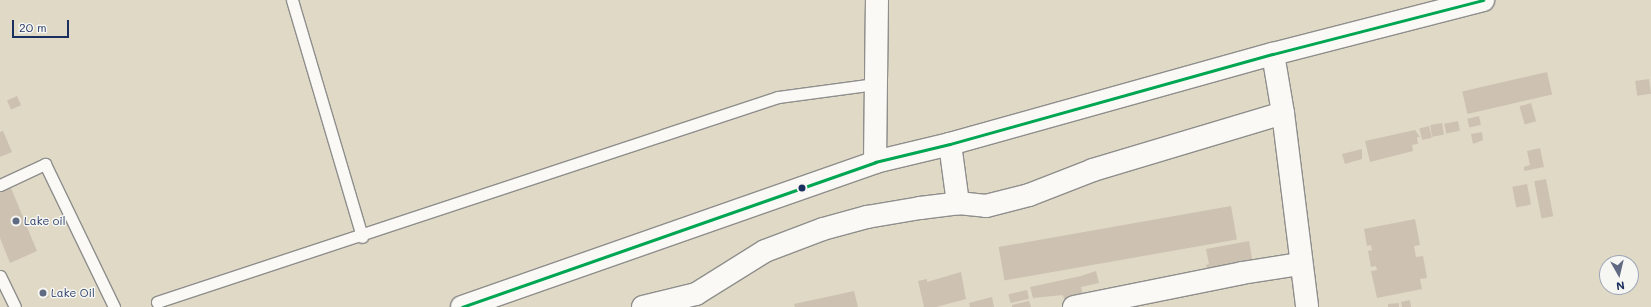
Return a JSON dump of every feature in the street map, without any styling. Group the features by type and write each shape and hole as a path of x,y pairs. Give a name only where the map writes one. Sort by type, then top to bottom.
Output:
{"main road":[{"path":"875,162 877,0"},
{"path":"462,307 875,162 950,144 1273,54 1483,0"},
{"path":"1273,54 1283,113 1300,264 1307,307"},
{"path":"643,307 698,300 765,251 823,229 867,217 958,203 986,206 1029,195 1093,170 1283,113"},
{"path":"950,144 958,203"},
{"path":"1074,307 1242,273 1300,264"}],"lane":[{"path":"292,0 362,237"},
{"path":"157,302 362,237 778,97 875,84"},
{"path":"0,184 44,164 114,307"},
{"path":"0,276 15,307"}],"building":[{"path":"1547,72 1552,94 1467,114 1462,92"},
{"path":"1649,79 1651,94 1637,96 1635,81"},
{"path":"17,96 21,105 11,110 7,100"},
{"path":"1531,103 1536,121 1525,125 1519,106"},
{"path":"1479,116 1481,125 1469,127 1467,119"},
{"path":"1458,121 1460,131 1446,133 1444,124"},
{"path":"1442,123 1444,135 1432,137 1430,125"},
{"path":"1429,126 1432,138 1422,140 1419,128"},
{"path":"1415,130 1420,137 1417,137 1418,144 1412,145 1413,151 1370,162 1365,141"},
{"path":"3,131 12,152 0,157 0,132"},
{"path":"1482,132 1483,140 1473,144 1471,134"},
{"path":"1540,148 1544,167 1524,171 1524,167 1530,165 1527,151"},
{"path":"1362,149 1362,159 1345,164 1342,154"},
{"path":"1546,179 1553,216 1541,219 1534,181"},
{"path":"1527,184 1531,205 1516,207 1512,187"},
{"path":"11,188 37,251 10,263 0,238 0,192"},
{"path":"1231,206 1237,239 1004,280 999,247"},
{"path":"1415,219 1420,245 1414,246 1416,257 1423,256 1427,278 1420,279 1422,289 1377,298 1371,271 1377,270 1376,266 1371,267 1368,251 1372,250 1371,245 1367,246 1364,229"},
{"path":"1249,241 1253,264 1207,272 1206,265 1209,264 1206,249"},
{"path":"1096,271 1099,283 1081,287 1083,295 1064,299 1063,295 1033,298 1030,287 1081,276"},
{"path":"961,272 966,299 936,307 924,307 918,281 927,279 927,282"},
{"path":"1027,290 1029,299 1011,303 1008,294"},
{"path":"854,291 858,307 795,307 794,304"},
{"path":"47,293 49,297 45,299 43,294"},
{"path":"57,293 59,297 55,298 53,294"},
{"path":"992,297 994,307 970,307 969,303"},
{"path":"1410,300 1411,307 1402,307 1401,302"},
{"path":"1029,301 1031,307 1012,307 1012,305"},
{"path":"1399,303 1399,307 1388,307 1388,304"}],"transit line":[{"path":"462,307 875,162 950,144 1273,54 1483,0"}],"place":[{"name":"Lake oil","path":"16,221"},
{"name":"Lake Oil","path":"43,293"}]}
